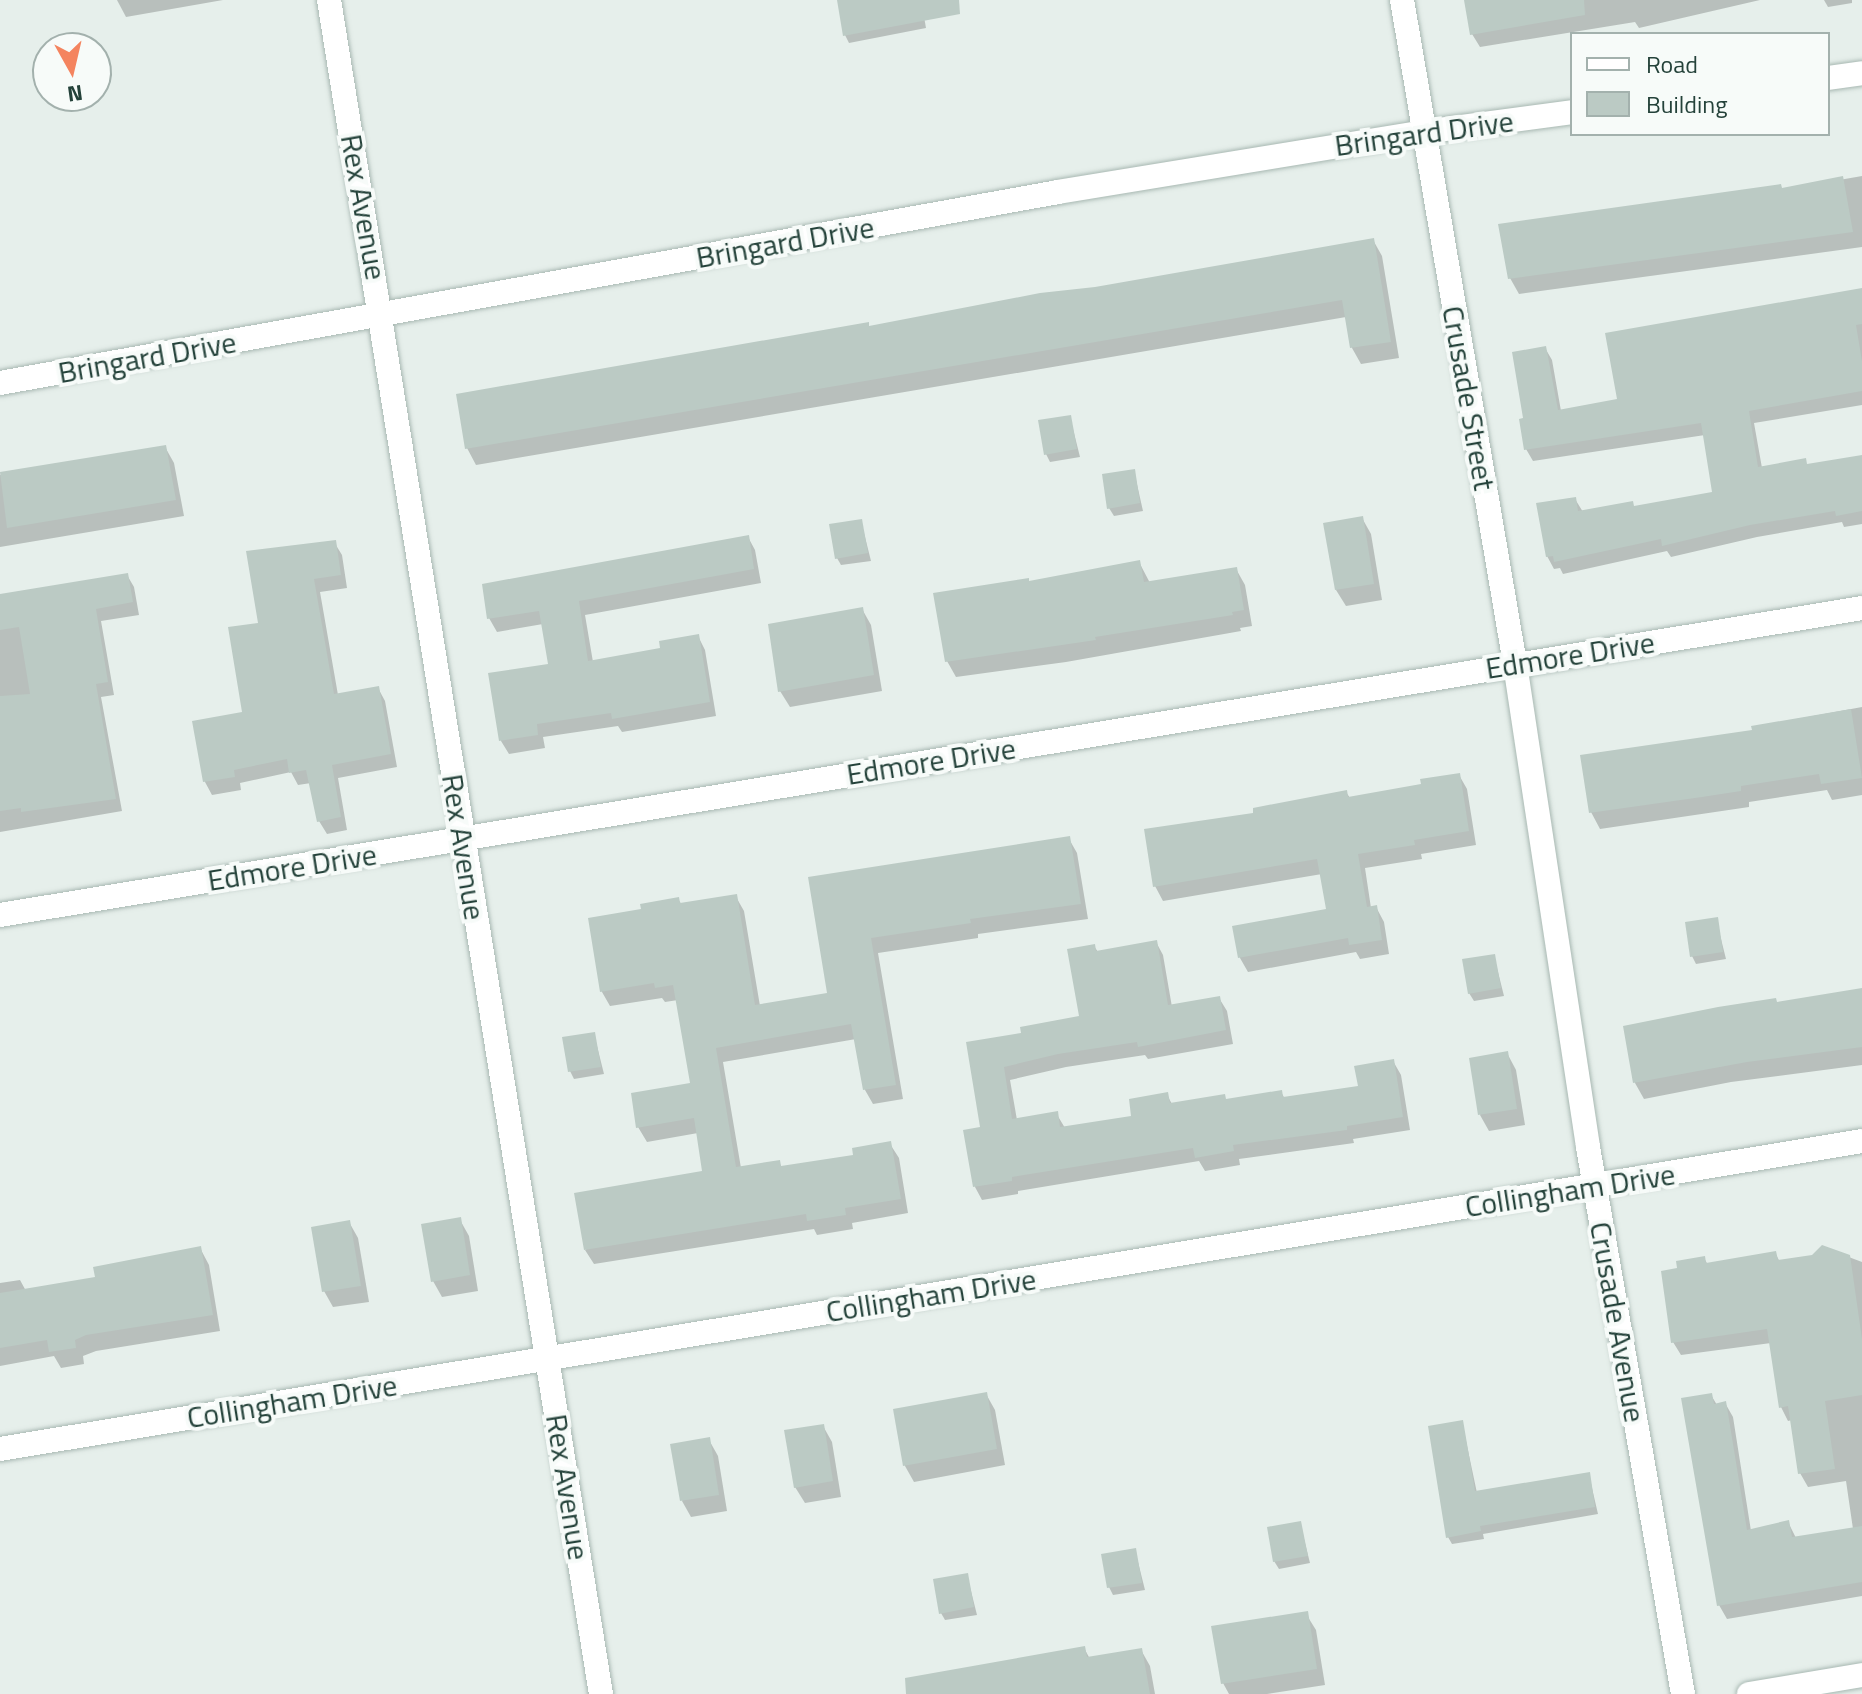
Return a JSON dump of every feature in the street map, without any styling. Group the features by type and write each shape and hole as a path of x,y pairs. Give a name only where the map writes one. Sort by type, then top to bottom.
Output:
{"street":[{"name":"Rex Avenue","path":"329,0 601,1694"},
{"path":"1402,0 1423,132"},
{"path":"1830,78 1862,73"},
{"name":"Bringard Drive","path":"0,383 1058,192 1423,132 1570,112"},
{"name":"Crusade Street","path":"1423,132 1515,664"},
{"name":"Edmore Drive","path":"0,915 1862,608"},
{"name":"Crusade Avenue","path":"1515,664 1595,1186 1683,1694"},
{"name":"Collingham Drive","path":"0,1449 1862,1141"},
{"path":"1749,1694 1862,1675"}],"building":[{"path":"837,0 959,0 960,14 843,36"},
{"path":"1464,0 1584,0 1585,15 1470,35"},
{"path":"1843,176 1853,232 1508,279 1498,224 1781,184 1782,188"},
{"path":"1374,238 1391,342 1350,348 1342,300 465,449 456,394"},
{"path":"1862,288 1862,324 1856,325 1862,361 1862,391 1749,411 1758,467 1806,458 1807,464 1862,455 1862,511 1836,516 1835,511 1750,525 1662,546 1661,539 1554,562 1553,556 1546,557 1536,503 1576,497 1578,511 1633,501 1634,506 1712,492 1701,423 1524,450 1519,419 1523,418 1512,352 1546,346 1558,410 1617,399 1605,333"},
{"path":"1071,415 1077,449 1044,455 1038,420"},
{"path":"166,445 176,500 7,528 0,472"},
{"path":"1135,469 1140,503 1107,509 1102,474"},
{"path":"1363,516 1374,584 1335,590 1323,523"},
{"path":"862,519 868,553 835,559 829,524"},
{"path":"749,535 754,569 579,601 588,661 660,648 659,641 699,634 710,702 612,719 611,713 537,724 538,735 499,741 488,673 548,664 539,611 487,619 482,584"},
{"path":"336,540 341,575 314,579 334,694 379,686 391,754 332,765 341,817 317,822 306,770 289,773 287,759 234,770 235,777 203,782 192,721 242,712 228,627 258,623 246,551"},
{"path":"1140,560 1144,582 1237,567 1244,610 1232,612 1233,615 1095,637 1096,640 945,662 933,593 1029,578 1029,581"},
{"path":"128,573 133,602 96,609 108,682 96,684 116,799 21,812 21,808 0,811 0,696 30,694 19,627 0,630 0,594"},
{"path":"863,607 874,675 778,692 768,624"},
{"path":"1851,709 1862,778 1821,784 1819,774 1741,786 1741,791 1589,813 1580,755 1752,730 1751,726"},
{"path":"1460,773 1469,831 1414,840 1415,845 1358,854 1367,907 1377,905 1382,940 1349,945 1348,938 1238,958 1232,926 1326,909 1317,859 1153,887 1144,829 1253,813 1253,808 1347,790 1348,797 1421,784 1420,779"},
{"path":"1070,836 1081,904 970,919 971,923 871,938 896,1085 863,1090 851,1024 716,1048 736,1167 780,1160 781,1166 853,1155 852,1148 891,1141 901,1199 845,1208 846,1215 807,1221 806,1214 584,1250 574,1193 702,1171 694,1118 636,1128 631,1093 690,1083 673,985 655,988 654,983 600,992 588,918 641,909 640,904 679,897 680,903 737,894 755,1005 827,993 808,877"},
{"path":"1718,917 1723,952 1690,957 1685,922"},
{"path":"1157,940 1168,1005 1220,996 1226,1030 1138,1047 1137,1042 1058,1054 1004,1067 1012,1119 1058,1111 1060,1127 1131,1116 1129,1099 1168,1092 1170,1103 1225,1094 1226,1099 1282,1090 1283,1097 1358,1086 1354,1066 1394,1059 1403,1117 1347,1126 1347,1130 1233,1145 1234,1151 1195,1158 1193,1148 1012,1177 1012,1181 973,1187 963,1130 980,1127 966,1042 1021,1033 1020,1027 1079,1016 1067,949 1095,944 1096,951"},
{"path":"1495,954 1501,988 1468,994 1462,959"},
{"path":"1862,988 1862,1047 1747,1062 1633,1083 1623,1026 1718,1007 1776,998 1777,1002"},
{"path":"595,1032 601,1067 568,1072 562,1037"},
{"path":"1508,1051 1517,1109 1478,1115 1469,1058"},
{"path":"461,1217 470,1275 431,1282 421,1224"},
{"path":"350,1220 361,1286 322,1292 311,1227"},
{"path":"1822,1245 1850,1255 1862,1339 1862,1395 1825,1401 1835,1469 1798,1474 1788,1406 1779,1408 1767,1329 1671,1343 1661,1271 1677,1268 1676,1261 1705,1256 1706,1263 1776,1251 1778,1260 1812,1255"},
{"path":"201,1246 213,1315 86,1335 75,1340 76,1348 49,1352 47,1340 0,1348 0,1293 95,1277 93,1267"},
{"path":"987,1392 997,1449 903,1466 893,1409"},
{"path":"1712,1393 1714,1404 1726,1401 1747,1530 1789,1520 1792,1537 1862,1526 1862,1582 1717,1606 1681,1398"},
{"path":"1463,1420 1475,1491 1590,1472 1595,1507 1480,1526 1481,1531 1446,1538 1428,1426"},
{"path":"824,1424 833,1481 794,1488 784,1430"},
{"path":"710,1437 719,1495 680,1501 670,1444"},
{"path":"1301,1521 1308,1556 1273,1562 1267,1527"},
{"path":"1136,1548 1142,1583 1107,1588 1101,1554"},
{"path":"968,1573 974,1607 939,1614 933,1579"},
{"path":"1308,1611 1317,1669 1221,1684 1211,1626"},
{"path":"1085,1646 1087,1657 1142,1648 1150,1694 906,1694 905,1678"}]}
